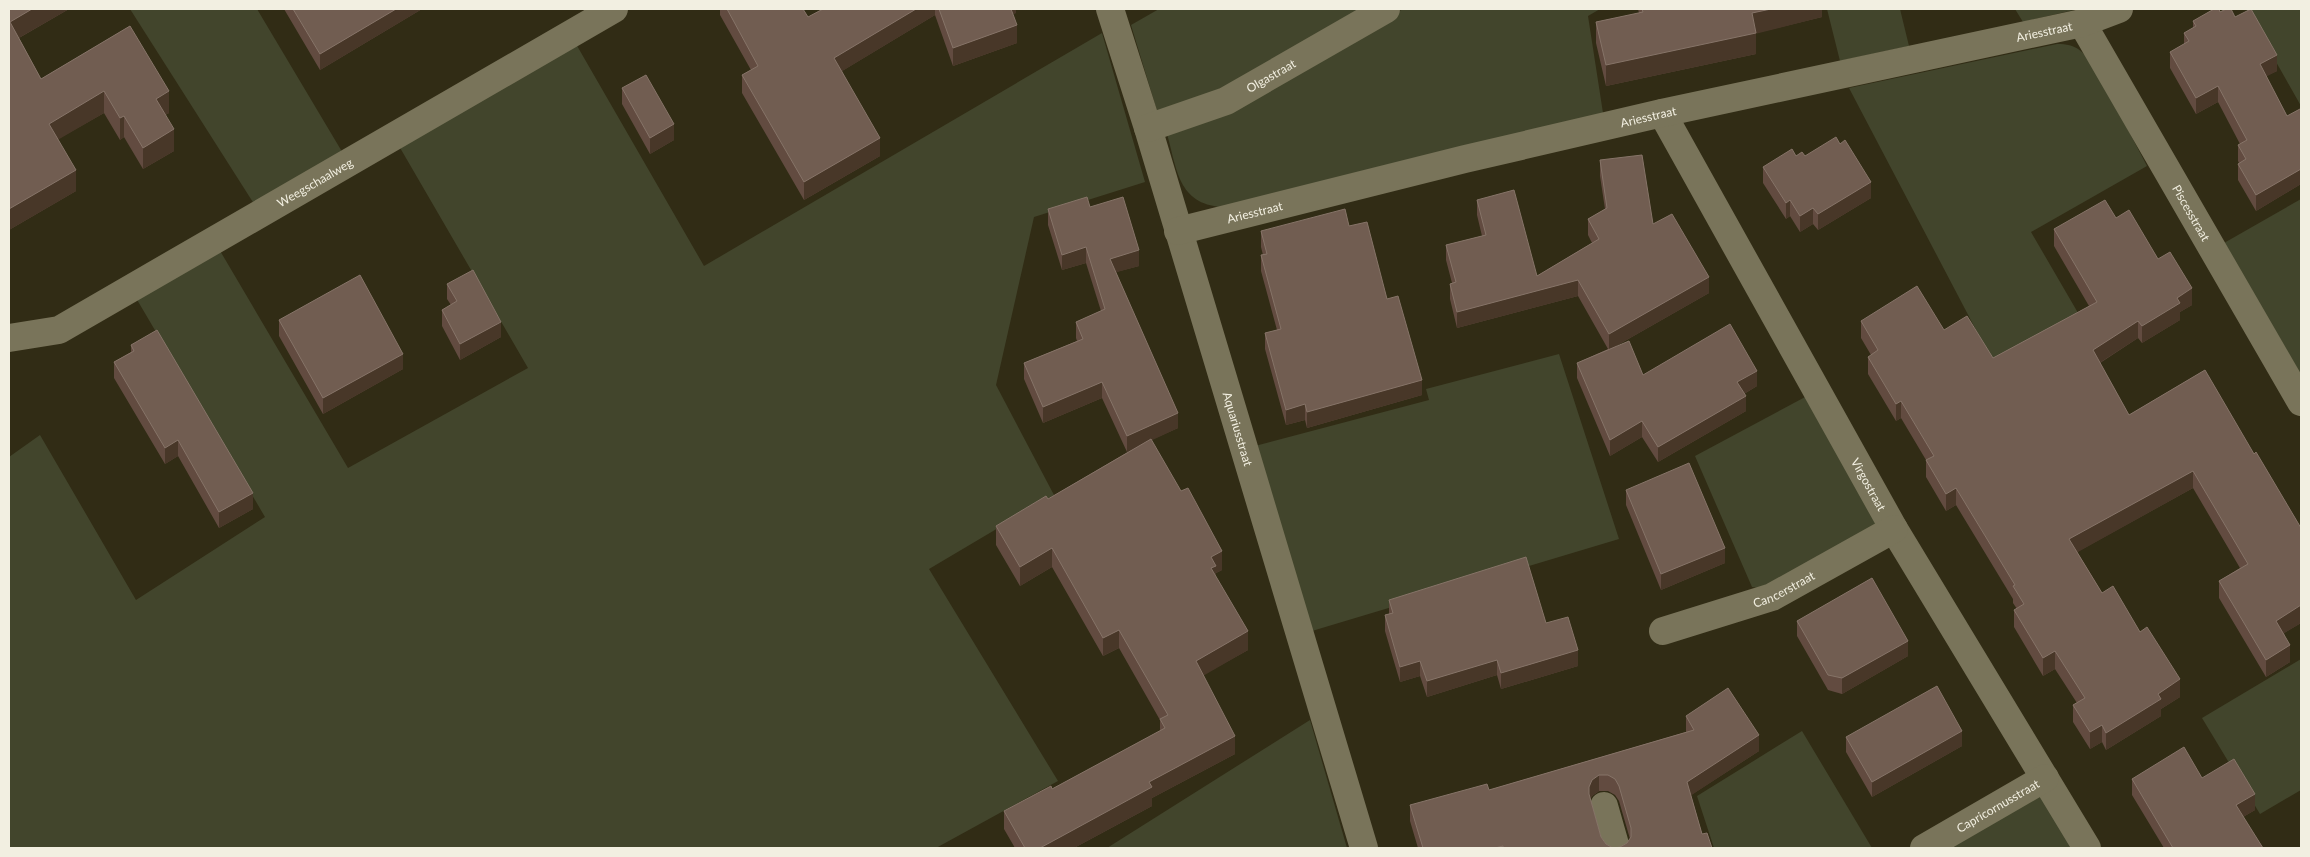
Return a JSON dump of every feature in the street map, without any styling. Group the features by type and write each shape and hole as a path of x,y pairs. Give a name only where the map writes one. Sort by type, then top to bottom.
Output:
{"street":[{"name":"Weegschaalweg","path":"9,338 59,330 614,9"},
{"name":"Aquariusstraat","path":"1110,9 1148,128 1364,848"},
{"name":"Olgastraat","path":"1148,128 1226,102 1386,9"},
{"name":"Ariesstraat","path":"1178,231 1465,159 1662,113 2082,23 2119,9"},
{"name":"Piscesstraat","path":"2082,23 2301,402"},
{"name":"Virgostraat","path":"1662,113 1894,529 2088,848"},
{"name":"Cancerstraat","path":"1663,631 1772,597 1894,529"},
{"name":"Capricornusstraat","path":"1924,848 2045,778"},
{"path":"1604,806 1616,848"}],"green space":[{"path":"130,9 257,9 344,155 256,207"},
{"path":"1159,9 1365,9 1223,90 1157,111 1131,25"},
{"path":"1403,9 1600,9 1588,16 1603,113 1222,207 1207,204 1196,199 1188,192 1177,172 1167,134 1232,107"},
{"path":"1827,9 1900,9 1909,46 1840,61"},
{"path":"2015,9 2078,9 2023,22"},
{"path":"2246,9 2301,9 2301,106"},
{"path":"1102,33 1145,182 1034,217 996,385 1054,495 929,569 1058,781 936,848 9,848 9,457 40,435 136,600 265,517 136,298 219,249 348,468 528,368 399,146 576,44 704,266"},
{"path":"2057,44 2070,45 2078,49 2094,65 2147,166 2031,232 2081,318 1996,368 1849,88"},
{"path":"2301,199 2301,375 2224,243"},
{"path":"1559,354 1619,539 1312,631 1255,446 1429,400 1426,389"},
{"path":"1807,396 1875,513 1875,527 1774,590 1752,587 1695,456"},
{"path":"2301,659 2301,790 2260,814 2202,718"},
{"path":"1310,720 1347,848 1107,848"},
{"path":"1802,731 1872,848 1714,848 1697,796"},
{"path":"2025,795 2042,796 2078,848 1938,848"}],"building":[{"path":"9,9 32,9 10,22 41,79 130,26 169,91 156,99 174,129 143,148 124,116 120,118 104,91 49,124 76,170 9,209"},
{"path":"293,9 396,9 320,54"},
{"path":"727,9 803,9 808,17 823,9 916,9 834,58 880,138 804,182 742,75 758,66"},
{"path":"939,9 1011,9 1017,25 953,48"},
{"path":"1642,9 1771,9 1752,13 1756,33 1606,65 1596,22 1643,12"},
{"path":"2214,9 2219,9 2220,12 2231,9 2235,17 2251,9 2277,55 2260,64 2287,116 2300,109 2301,111 2301,169 2256,195 2238,164 2246,159 2238,145 2247,140 2218,86 2196,98 2170,52 2189,41 2184,33 2196,26 2193,21"},
{"path":"646,75 674,124 650,138 622,88"},
{"path":"1836,137 1840,144 1845,140 1871,182 1818,214 1813,208 1800,216 1790,200 1786,203 1763,167 1792,149 1796,156 1802,152 1805,156"},
{"path":"1642,155 1653,224 1672,214 1709,277 1609,334 1578,280 1457,312 1450,284 1456,282 1446,245 1486,235 1477,200 1514,190 1537,276 1599,239 1588,219 1607,208 1600,160"},
{"path":"1087,197 1090,207 1123,197 1139,250 1110,259 1178,413 1127,436 1102,382 1043,407 1024,363 1083,339 1076,322 1105,309 1086,247 1062,255 1048,209"},
{"path":"2105,200 2116,218 2129,210 2158,259 2170,252 2192,288 2177,298 2180,303 2142,326 2138,321 2093,350 2129,415 2205,370 2254,454 2256,452 2301,528 2301,605 2276,621 2290,645 2266,660 2219,581 2248,564 2193,471 2069,539 2102,593 2113,586 2140,632 2147,627 2180,679 2158,694 2161,699 2106,733 2102,725 2090,732 2073,705 2085,698 2055,651 2043,658 2014,610 2024,604 2013,586 2015,585 1956,488 1946,494 1926,460 1934,456 1901,401 1896,404 1868,357 1878,350 1861,321 1917,286 1944,330 1967,316 1993,358 2097,302 2054,229"},
{"path":"1345,209 1349,226 1367,222 1387,299 1398,296 1422,380 1307,412 1305,404 1286,410 1265,333 1281,329 1261,255 1267,254 1261,231"},
{"path":"473,270 501,322 460,344 442,310 457,301 447,284"},
{"path":"360,275 403,354 323,398 279,320"},
{"path":"1730,324 1757,371 1737,382 1746,396 1658,447 1642,421 1610,440 1577,363 1629,341 1643,375"},
{"path":"157,330 253,493 219,512 178,440 165,448 114,362 134,351 131,345"},
{"path":"1151,439 1181,491 1188,488 1222,551 1211,557 1216,566 1211,568 1248,631 1196,661 1235,736 1149,782 1152,787 1040,848 1025,848 1004,811 1051,786 1052,789 1165,728 1160,719 1168,715 1119,630 1103,638 1052,548 1020,567 996,526 1046,496 1048,499"},
{"path":"1689,463 1725,548 1661,574 1626,490"},
{"path":"1526,557 1546,623 1568,617 1578,650 1501,673 1497,660 1427,681 1420,661 1400,667 1385,615 1393,613 1389,600"},
{"path":"1872,578 1908,641 1842,678 1828,675 1797,621"},
{"path":"1937,686 1962,731 1872,782 1846,737"},
{"path":"1728,688 1759,735 1687,782 1702,834 1707,833 1712,848 1613,848 1503,848 1503,846 1495,848 1423,848 1410,805 1487,784 1489,790 1694,730 1686,716","holes":["1599,775 1608,775 1615,779 1619,786 1631,828 1631,837 1627,843 1613,848 1606,844 1601,837 1589,794 1592,780"]},
{"path":"2184,747 2202,778 2234,759 2255,794 2236,805 2263,848 2173,848 2132,779"}]}
